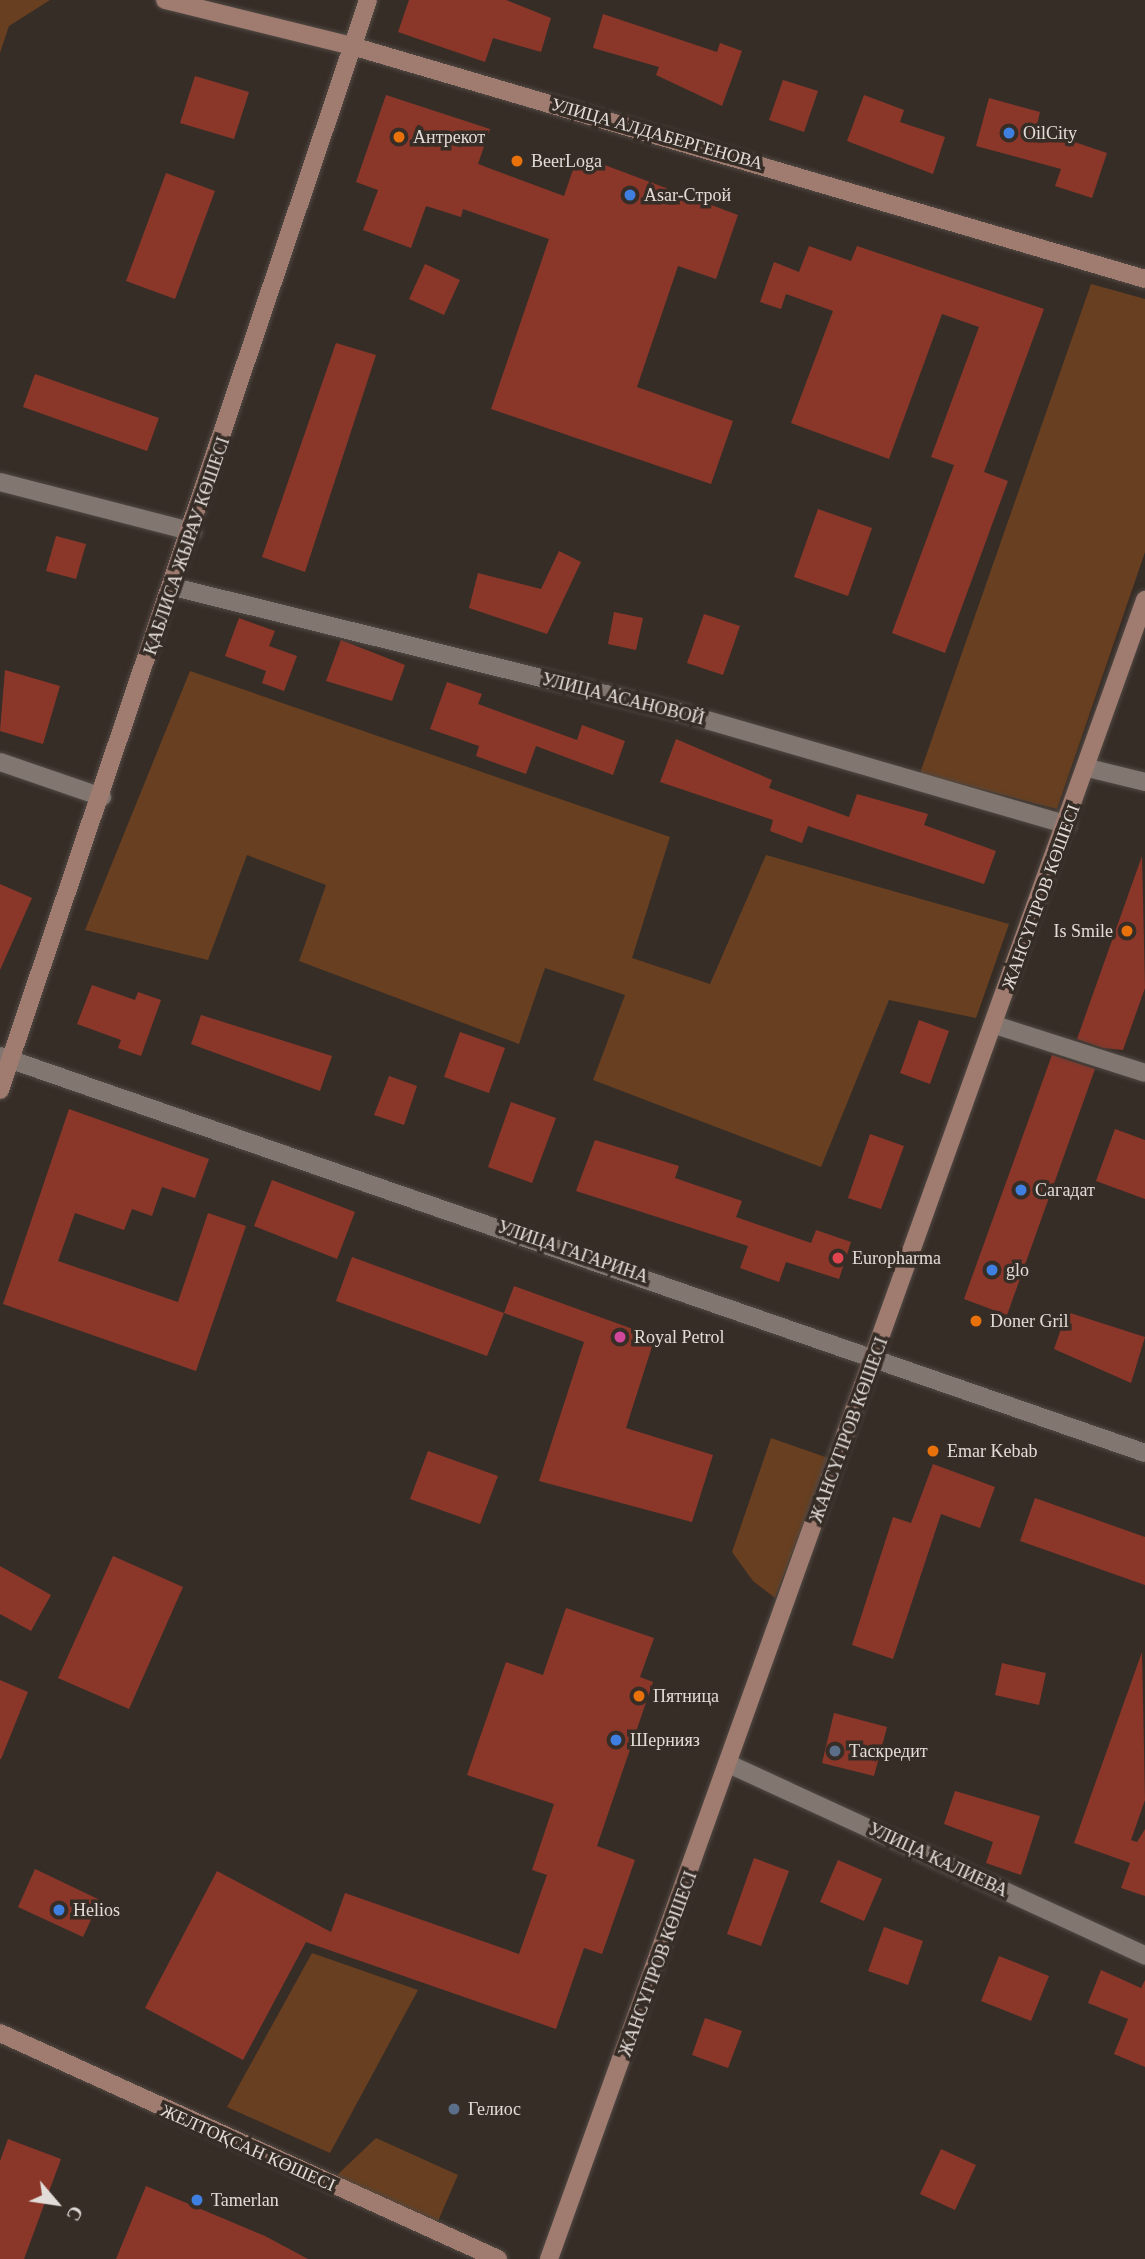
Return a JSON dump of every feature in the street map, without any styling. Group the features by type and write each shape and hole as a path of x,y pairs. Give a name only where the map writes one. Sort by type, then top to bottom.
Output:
{"main road":[{"name":"УЛИЦА АЛДАБЕРГЕНОВА","path":"165,0 352,46 1145,279"},
{"name":"ҚАБЛИСА ЖЫРАУ КӨШЕСІ","path":"0,1090 6,1058 102,797 193,532 368,0"},
{"name":"ЖАНСҮГІРОВ КӨШЕСІ","path":"549,2259 731,1765 1088,768 1145,600"},
{"name":"ЖЕЛТОҚСАН КӨШЕСІ","path":"0,2032 498,2259"}],"street":[{"path":"0,482 193,532"},
{"name":"УЛИЦА АСАНОВОЙ","path":"174,587 686,714 1067,825"},
{"path":"0,762 102,797"},
{"path":"1088,768 1145,782"},
{"path":"995,1025 1145,1073"},
{"name":"УЛИЦА ГАГАРИНА","path":"6,1058 599,1260 874,1362 1145,1453"},
{"name":"УЛИЦА КАЛИЕВА","path":"731,1765 1145,1955"}],"shaded area":[{"path":"0,0 50,0 9,26 0,53"},
{"path":"1091,284 1145,299 1145,552 1057,809 920,773"},
{"path":"190,671 670,837 632,958 710,984 766,855 1009,924 976,1018 889,1000 821,1167 593,1080 625,995 545,968 519,1044 299,961 326,885 247,855 208,960 85,930"},
{"path":"771,1438 828,1458 775,1598 753,1581 732,1552"},
{"path":"312,1953 418,1990 330,2153 227,2107"},
{"path":"376,2138 458,2175 438,2221 334,2178"}],"building":[{"path":"409,0 506,0 551,18 541,52 493,38 485,62 398,32"},
{"path":"603,14 717,52 720,43 742,51 722,106 656,75 659,67 593,48"},
{"path":"195,76 249,92 234,139 180,123"},
{"path":"783,80 818,91 804,132 769,120"},
{"path":"386,95 490,129 478,164 564,196 578,155 738,215 716,279 678,266 637,387 733,421 711,484 491,409 549,239 463,209 461,217 426,206 411,248 363,230 378,190 356,182"},
{"path":"864,95 904,110 900,122 945,137 933,174 847,141"},
{"path":"989,98 1040,112 1036,129 1107,153 1092,198 1055,186 1061,169 976,146"},
{"path":"166,173 215,191 175,299 126,281"},
{"path":"809,246 851,261 857,246 1044,309 984,472 1008,481 945,653 892,633 954,465 931,457 979,327 942,314 889,459 791,423 833,311 786,294 781,309 760,302 774,262 799,272"},
{"path":"425,264 460,280 444,315 409,299"},
{"path":"336,343 376,355 305,572 262,557"},
{"path":"35,374 159,418 147,451 23,407"},
{"path":"818,509 872,528 848,596 794,577"},
{"path":"56,536 86,544 76,579 46,571"},
{"path":"559,551 581,562 547,634 469,608 478,573 541,589"},
{"path":"614,612 643,618 636,650 608,644"},
{"path":"704,614 740,626 723,675 687,663"},
{"path":"239,618 275,631 269,646 297,656 284,691 262,683 266,671 225,656"},
{"path":"341,640 405,665 392,701 326,681"},
{"path":"5,670 60,686 43,744 0,731"},
{"path":"447,682 482,694 478,704 577,740 582,725 625,741 613,775 536,746 526,774 476,756 479,746 430,729"},
{"path":"676,739 772,780 769,788 849,817 857,794 928,814 924,825 996,851 984,884 808,826 802,843 770,831 773,820 660,782"},
{"path":"1142,856 1145,988 1123,1050 1103,1048 1077,1039"},
{"path":"0,884 32,898 0,970"},
{"path":"92,985 135,1000 138,992 161,1000 141,1056 118,1048 121,1040 77,1024"},
{"path":"201,1015 332,1056 320,1091 191,1044"},
{"path":"919,1020 949,1031 930,1084 900,1073"},
{"path":"460,1032 505,1048 489,1093 444,1077"},
{"path":"1052,1055 1095,1069 1007,1315 964,1299"},
{"path":"389,1076 417,1086 404,1125 374,1115"},
{"path":"511,1102 556,1118 532,1183 488,1167"},
{"path":"69,1109 209,1159 195,1198 162,1187 152,1216 132,1209 124,1230 75,1213 58,1261 178,1302 208,1213 246,1226 196,1371 3,1304"},
{"path":"1115,1129 1145,1140 1145,1199 1096,1181"},
{"path":"870,1134 904,1146 881,1209 848,1198"},
{"path":"595,1140 679,1166 675,1178 742,1201 736,1217 811,1243 816,1230 851,1242 839,1279 786,1262 779,1282 740,1268 748,1246 576,1191"},
{"path":"272,1180 355,1212 337,1259 254,1226"},
{"path":"352,1257 504,1313 487,1356 336,1301"},
{"path":"514,1286 655,1337 626,1428 713,1455 692,1522 539,1481 584,1342 504,1313"},
{"path":"1067,1312 1145,1337 1131,1383 1054,1349"},
{"path":"428,1451 498,1476 480,1524 410,1499"},
{"path":"933,1464 995,1487 980,1528 941,1514 893,1659 852,1645 893,1517 911,1523"},
{"path":"1035,1498 1145,1537 1145,1585 1020,1541"},
{"path":"113,1556 183,1587 129,1709 58,1678"},
{"path":"0,1566 51,1595 31,1631 0,1614"},
{"path":"566,1608 654,1638 640,1677 653,1682 597,1846 635,1860 602,1954 584,1948 556,2029 306,1942 243,2060 145,2008 217,1871 331,1932 345,1893 519,1954 547,1875 532,1870 554,1804 467,1775 506,1662 543,1675"},
{"path":"1142,1652 1145,1800 1131,1840 1137,1842 1145,1829 1145,1896 1121,1888 1130,1863 1074,1843"},
{"path":"1002,1663 1046,1673 1039,1705 995,1695"},
{"path":"0,1680 28,1692 1,1759 0,1759"},
{"path":"834,1713 887,1727 874,1776 822,1763"},
{"path":"955,1791 1040,1816 1021,1875 986,1863 993,1842 944,1824"},
{"path":"754,1858 789,1871 761,1946 727,1934"},
{"path":"838,1860 882,1879 864,1921 820,1902"},
{"path":"35,1869 100,1900 83,1937 18,1907"},
{"path":"884,1927 923,1941 908,1985 868,1971"},
{"path":"999,1956 1049,1976 1031,2021 981,2001"},
{"path":"1101,1970 1141,1988 1145,1980 1145,2067 1114,2054 1128,2019 1088,2003"},
{"path":"705,2018 742,2031 728,2068 692,2055"},
{"path":"8,2139 61,2159 24,2259 0,2259 0,2161"},
{"path":"941,2149 976,2165 955,2210 920,2194"},
{"path":"146,2186 265,2236 308,2259 116,2259"}],"place":[{"name":"OilCity","path":"1009,133"},
{"name":"Антрекот","path":"399,137"},
{"name":"BeerLoga","path":"517,161"},
{"name":"Asar-Строй","path":"630,195"},
{"name":"Is Smile","path":"1127,931"},
{"name":"Сагадат","path":"1021,1190"},
{"name":"Europharma","path":"838,1258"},
{"name":"glo","path":"992,1270"},
{"name":"Doner Gril","path":"976,1321"},
{"name":"Royal Petrol","path":"620,1337"},
{"name":"Emar Kebab","path":"933,1451"},
{"name":"Пятница","path":"639,1696"},
{"name":"Шернияз","path":"616,1740"},
{"name":"Таскредит","path":"835,1751"},
{"name":"Helios","path":"59,1910"},
{"name":"Гелиос","path":"454,2109"},
{"name":"Tamerlan","path":"197,2200"}]}
